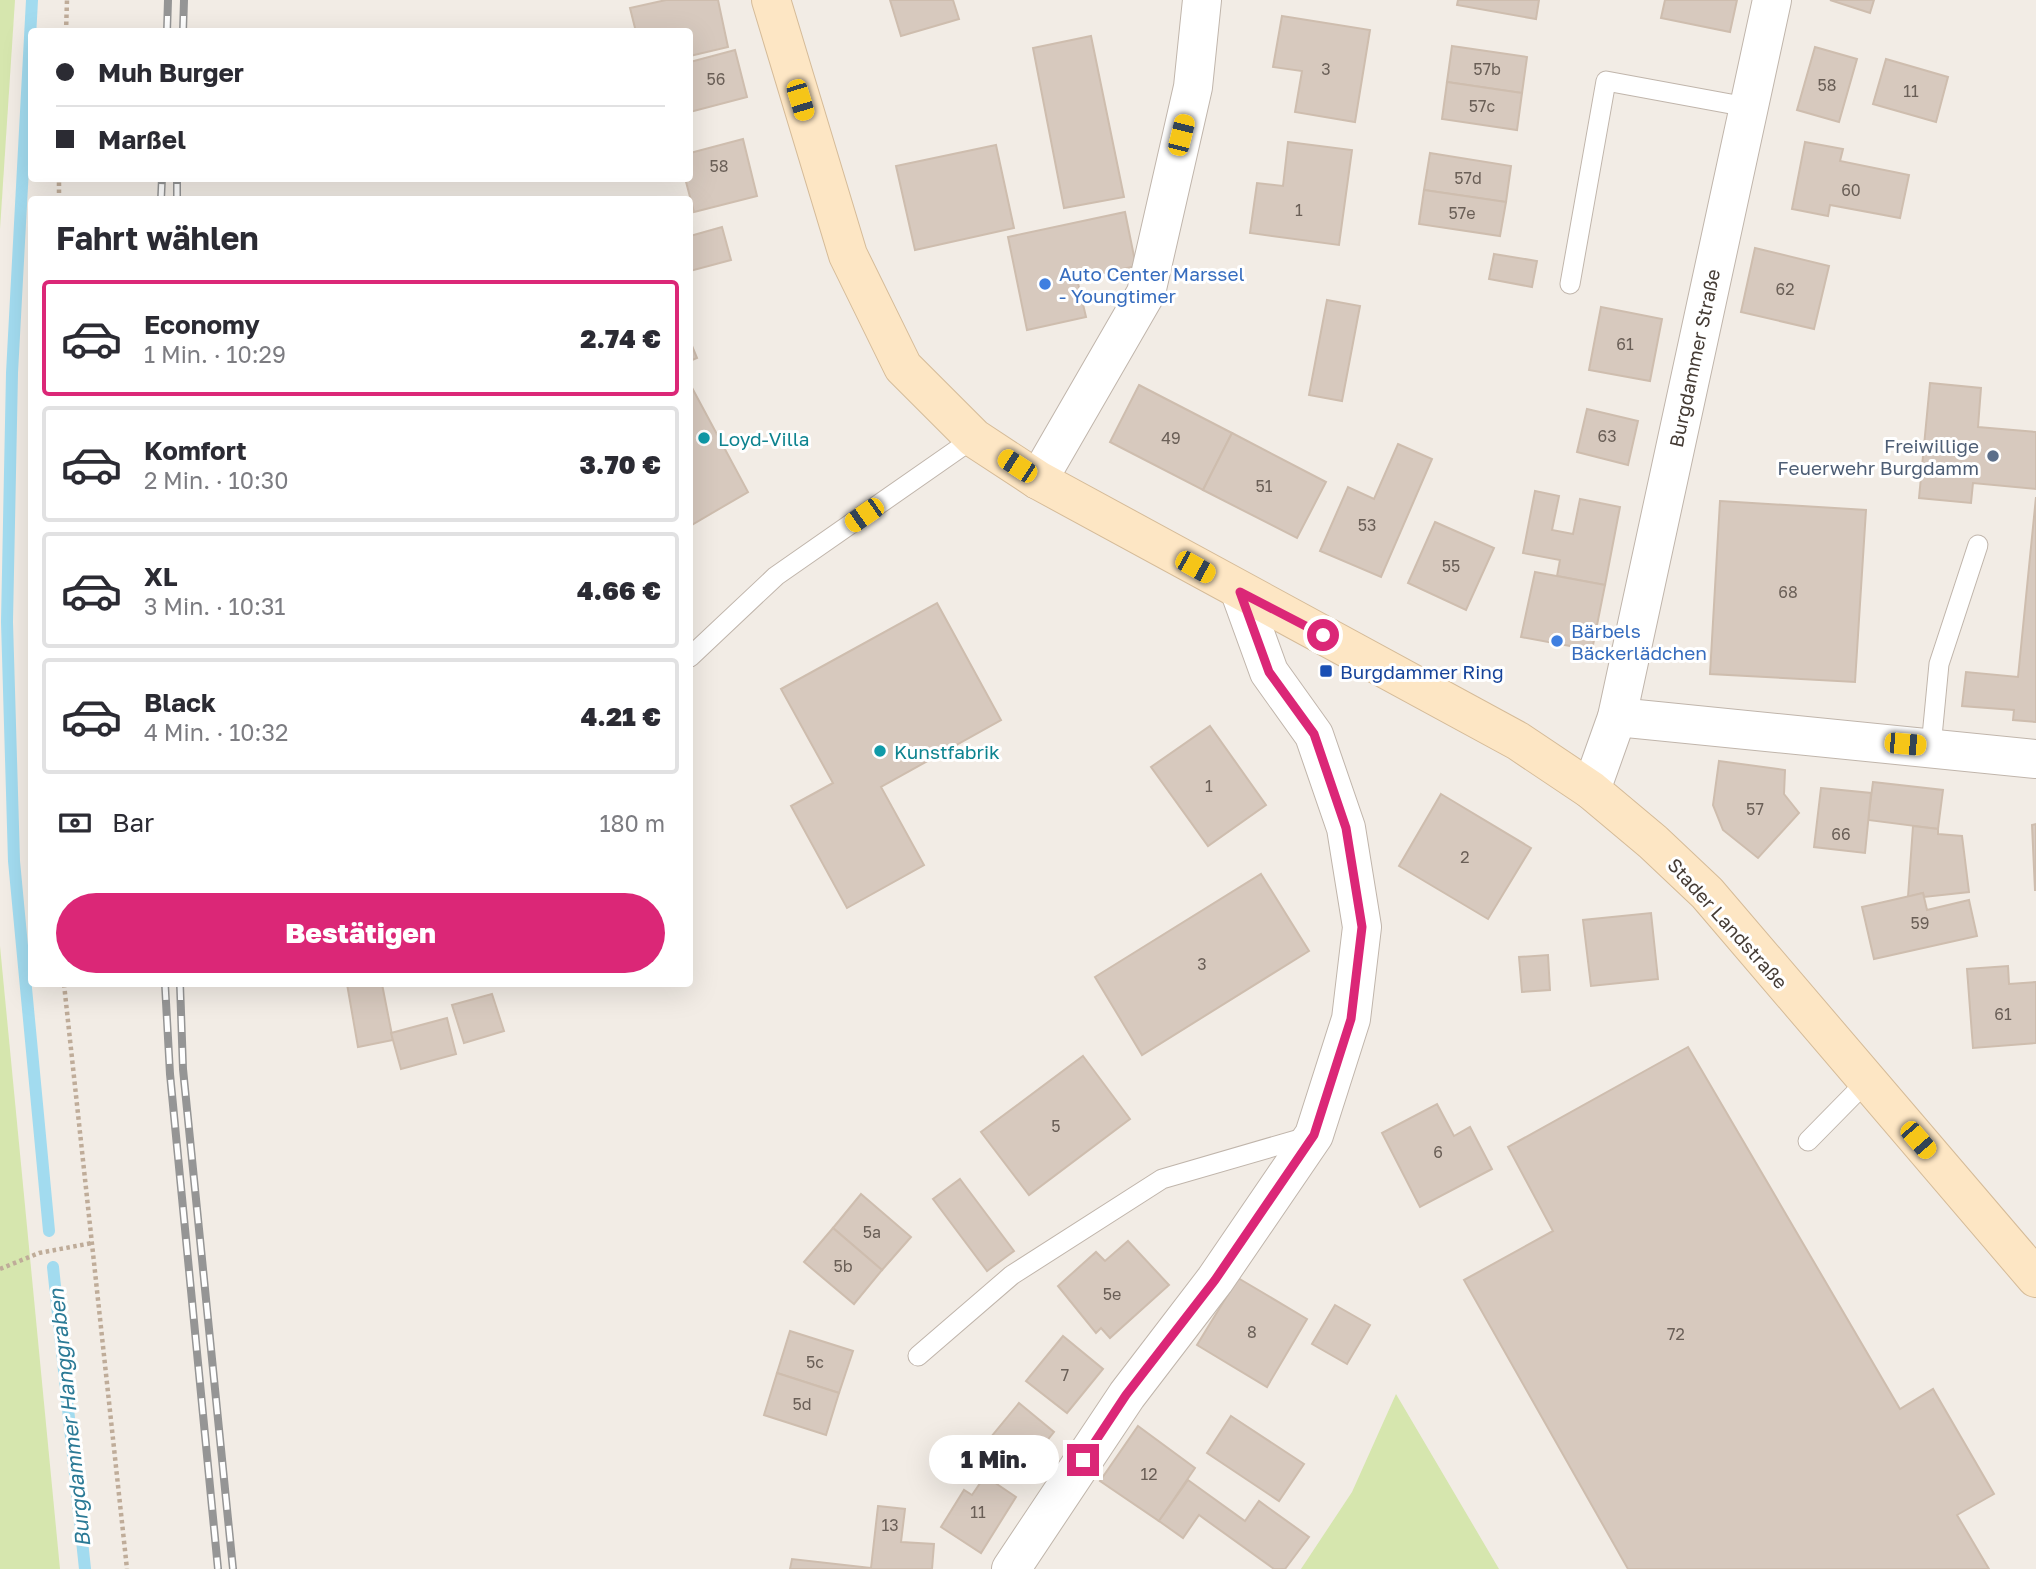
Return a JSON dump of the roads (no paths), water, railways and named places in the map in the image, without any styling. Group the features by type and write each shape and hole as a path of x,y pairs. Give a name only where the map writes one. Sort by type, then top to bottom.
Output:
{"street":[{"name":"Stader Landstraße","path":"771,0 848,255 903,367 974,438 1038,480 1240,592 1396,672 1518,741 1591,790 1653,842 1707,893 2036,1278"},
{"path":"1038,480 1146,293 1193,87 1202,0"},
{"name":"Burgdammer Straße","path":"1618,718 1772,0"},
{"path":"1011,1569 1126,1395 1215,1280 1314,1135 1351,1019 1362,927 1346,828 1314,734 1269,672 1240,592"},
{"path":"1591,790 1618,718 2036,759"}],"lane":[{"path":"1570,284 1606,81 1748,107"},
{"path":"693,654 776,576 974,438"},
{"path":"1931,747 1940,664 1978,545"},
{"path":"1808,1142 1867,1081"},
{"path":"918,1356 1013,1275 1163,1179 1314,1135"}],"waterway":[{"name":"Burgdammer Hanggraben","path":"30,28 32,0"},
{"name":"Burgdammer Hanggraben","path":"28,75 12,373 7,622 14,861 49,1231"},
{"name":"Burgdammer Hanggraben","path":"53,1267 85,1569"}],"railway":[{"path":"167,28 168,0"},
{"path":"183,28 184,0"},
{"path":"161,196 162,182"},
{"path":"177,182 177,196"},
{"path":"165,987 170,1074 218,1569"},
{"path":"180,987 183,1069 233,1569"}],"place":[{"name":"Auto Center Marssel - Youngtimer","path":"1045,284"},
{"name":"Loyd-Villa","path":"704,438"},
{"name":"Freiwillige Feuerwehr Burgdamm","path":"1993,456"},
{"name":"Bärbels Bäckerlädchen","path":"1557,641"},
{"name":"Burgdammer Ring","path":"1326,671"},
{"name":"Kunstfabrik","path":"880,751"}]}
